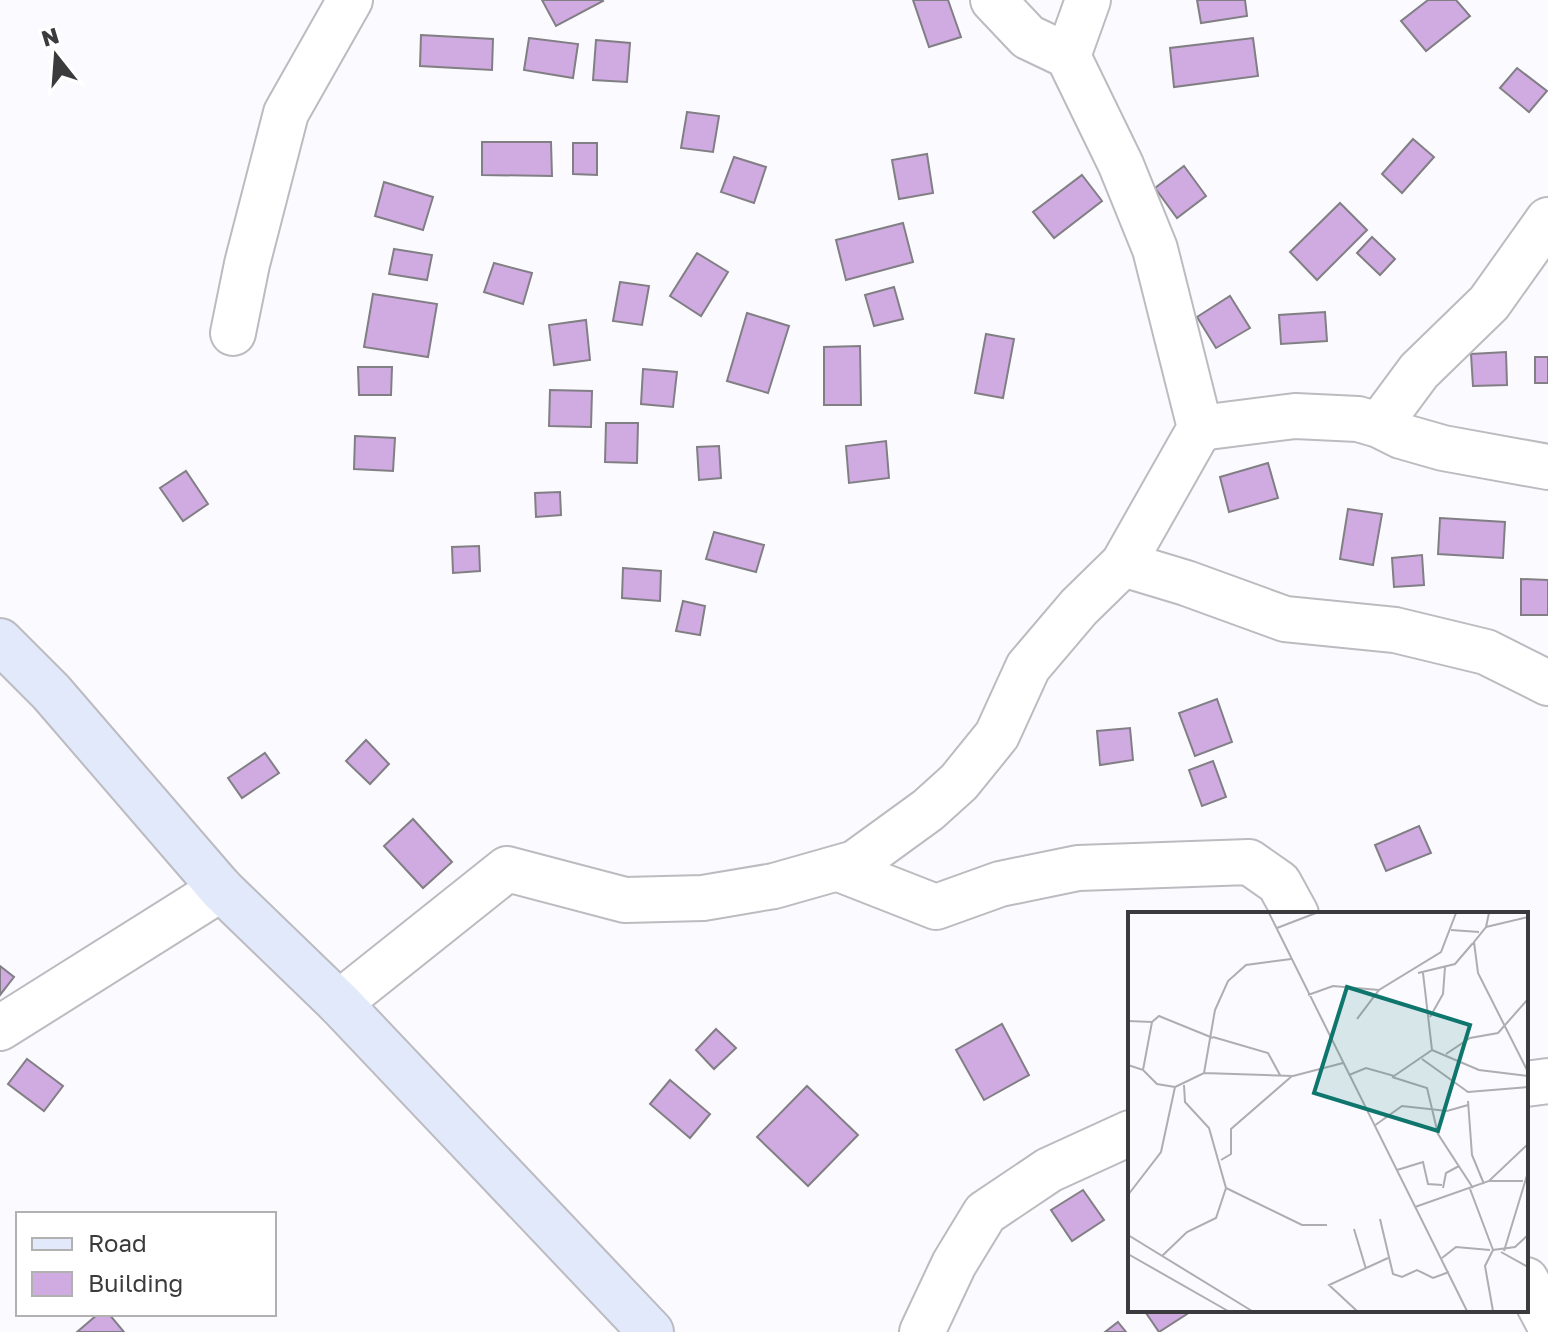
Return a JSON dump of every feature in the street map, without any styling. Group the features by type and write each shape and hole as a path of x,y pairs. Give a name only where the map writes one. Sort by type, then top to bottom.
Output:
{"street":[{"path":"233,333 247,264 286,113 350,0"},
{"path":"339,1003 507,869 625,900 703,898 774,886 855,863 928,810 959,782 997,735 1028,667 1079,607 1123,564 1200,428 1155,249 1121,165 1068,56 1028,37 993,0"},
{"path":"1068,56 1088,0"},
{"path":"1379,425 1419,371 1489,303 1548,220"},
{"path":"1200,428 1295,416 1358,419 1443,448 1548,467"},
{"path":"1123,564 1285,619 1395,630 1486,652 1548,683"},
{"path":"0,641 51,692 221,889 339,1003 651,1332"},
{"path":"839,869 936,907 1000,884 1078,868 1249,862 1279,883 1295,912"},
{"path":"0,1028 221,889"},
{"path":"1528,1084 1548,1081"},
{"path":"922,1332 954,1264 985,1213 1049,1170 1128,1134"},
{"path":"1528,1284 1548,1322"}],"building":[{"path":"542,0 602,0 603,1 556,26"},
{"path":"913,0 948,0 961,37 929,47"},
{"path":"1197,0 1245,0 1247,16 1201,23"},
{"path":"1428,0 1456,0 1470,16 1426,51 1401,21"},
{"path":"421,35 493,39 492,70 420,66"},
{"path":"529,38 578,44 573,78 524,70"},
{"path":"1253,38 1258,76 1174,87 1170,48"},
{"path":"596,40 630,43 627,82 593,80"},
{"path":"1517,68 1547,91 1529,112 1500,88"},
{"path":"687,112 719,116 713,152 681,148"},
{"path":"1413,139 1434,157 1402,193 1382,174"},
{"path":"482,142 551,142 552,176 482,175"},
{"path":"573,143 597,143 597,175 573,174"},
{"path":"927,154 933,193 899,199 892,160"},
{"path":"734,157 766,167 754,203 721,192"},
{"path":"1184,166 1206,196 1177,218 1155,188"},
{"path":"1082,175 1102,201 1054,238 1033,212"},
{"path":"384,182 433,197 423,230 375,216"},
{"path":"1340,203 1367,230 1317,280 1290,252"},
{"path":"903,223 913,262 846,280 836,240"},
{"path":"1372,237 1395,259 1380,275 1357,253"},
{"path":"394,249 432,255 427,280 389,274"},
{"path":"697,253 728,272 701,316 670,296"},
{"path":"494,263 532,273 523,304 484,292"},
{"path":"620,282 649,286 642,325 613,321"},
{"path":"894,287 903,319 874,326 865,295"},
{"path":"373,294 437,304 428,357 364,347"},
{"path":"1230,296 1250,328 1216,348 1197,317"},
{"path":"1325,312 1327,341 1281,344 1279,315"},
{"path":"747,313 789,326 768,393 727,381"},
{"path":"586,320 590,360 554,365 549,325"},
{"path":"986,334 1014,339 1003,398 975,393"},
{"path":"860,346 861,405 824,405 824,347"},
{"path":"1506,352 1507,385 1473,386 1471,354"},
{"path":"1535,357 1548,357 1548,383 1535,383"},
{"path":"358,367 392,367 391,395 359,395"},
{"path":"643,369 677,372 673,407 641,404"},
{"path":"550,390 592,391 591,427 549,426"},
{"path":"606,423 638,423 637,463 605,462"},
{"path":"355,436 395,438 393,471 354,469"},
{"path":"886,441 889,478 849,483 846,446"},
{"path":"719,446 721,478 699,480 697,447"},
{"path":"1268,463 1278,498 1229,512 1220,477"},
{"path":"186,471 208,504 183,521 160,488"},
{"path":"560,492 561,515 536,517 535,493"},
{"path":"1348,509 1382,514 1373,565 1340,559"},
{"path":"1440,518 1505,522 1503,558 1438,554"},
{"path":"714,532 764,545 756,572 706,559"},
{"path":"479,546 480,571 453,573 452,547"},
{"path":"1422,555 1424,585 1394,587 1392,558"},
{"path":"623,568 661,571 660,601 622,598"},
{"path":"1521,579 1548,580 1548,615 1521,615"},
{"path":"683,601 705,606 700,635 676,631"},
{"path":"1217,699 1232,742 1195,756 1179,713"},
{"path":"1130,728 1133,760 1100,765 1097,731"},
{"path":"366,740 389,764 370,784 346,761"},
{"path":"265,753 279,773 242,798 228,778"},
{"path":"1213,761 1226,797 1202,806 1189,770"},
{"path":"413,819 452,862 423,888 384,846"},
{"path":"1419,826 1431,853 1386,871 1375,845"},
{"path":"0,966 14,977 0,995"},
{"path":"1002,1024 1029,1075 984,1100 956,1050"},
{"path":"716,1029 736,1048 714,1069 696,1050"},
{"path":"27,1059 63,1086 44,1111 8,1084"},
{"path":"670,1080 710,1114 690,1138 650,1104"},
{"path":"807,1086 858,1135 808,1186 757,1137"},
{"path":"1083,1190 1104,1220 1072,1241 1051,1210"},
{"path":"1145,1312 1187,1314 1159,1332"},
{"path":"96,1316 111,1316 124,1332 77,1332"},
{"path":"1118,1322 1126,1332 1105,1332"}]}
